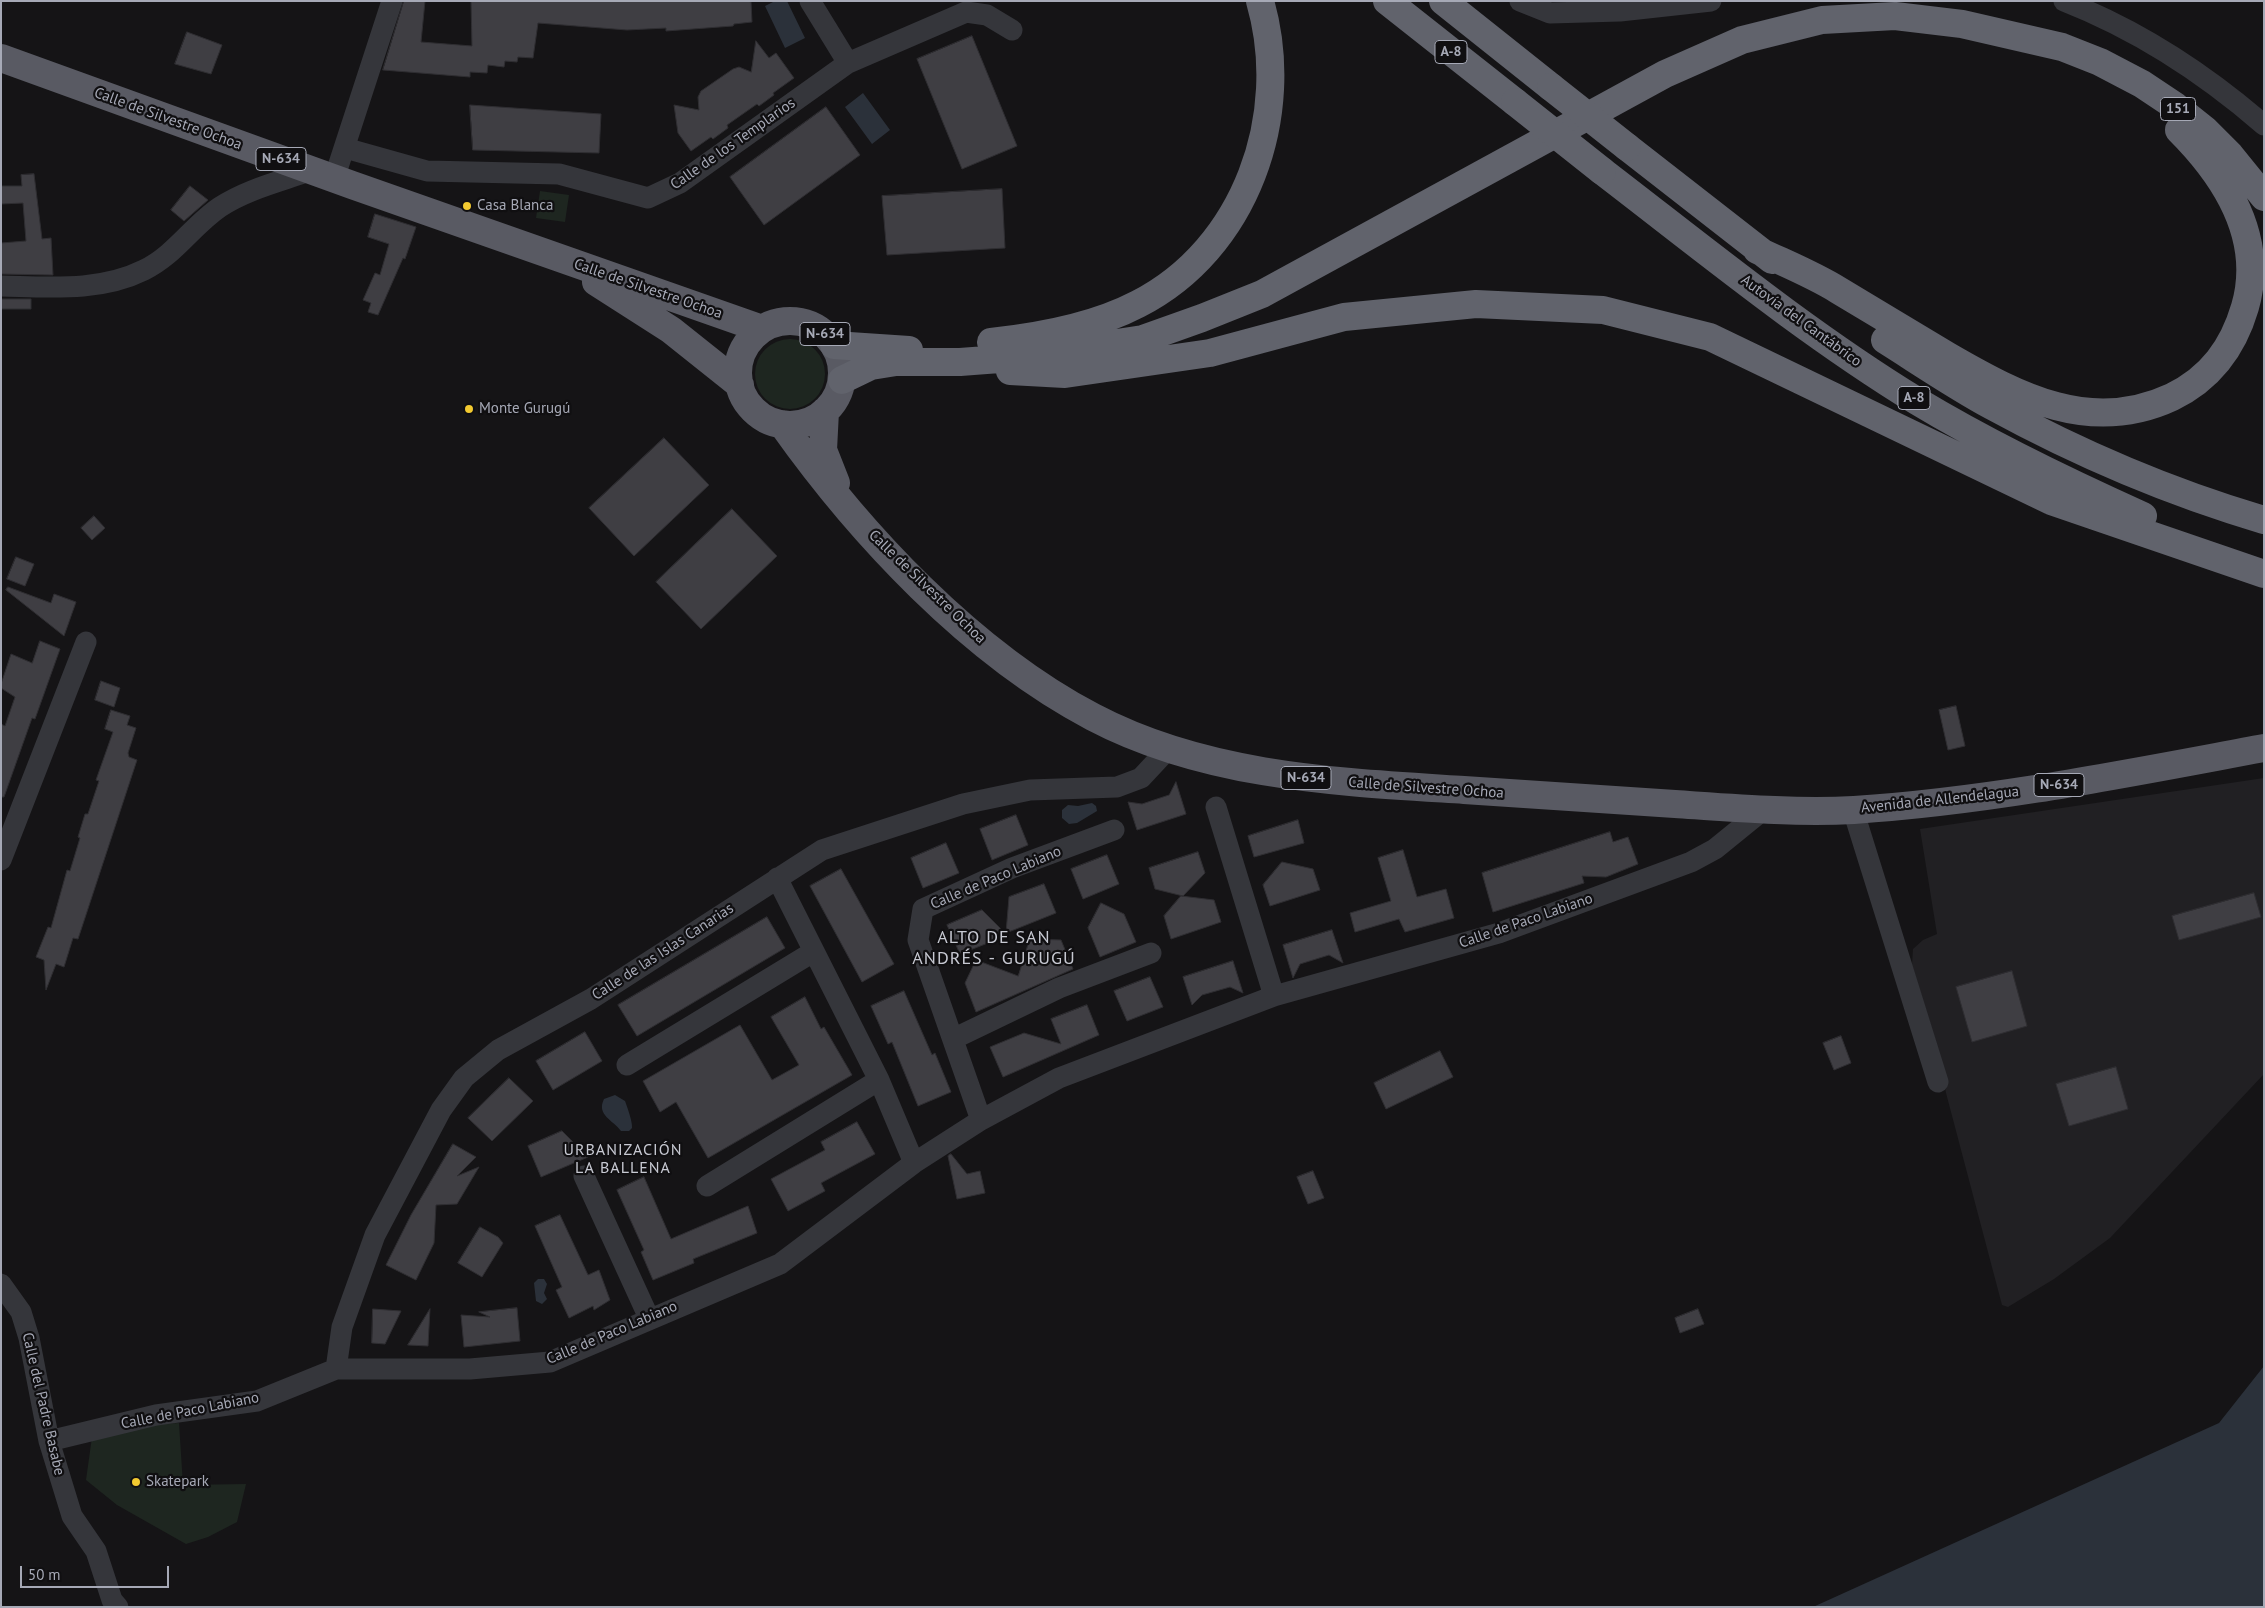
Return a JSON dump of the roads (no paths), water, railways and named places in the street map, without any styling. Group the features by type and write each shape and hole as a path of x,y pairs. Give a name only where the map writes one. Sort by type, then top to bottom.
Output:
{"highway":[{"path":"918,350 1026,338 1105,318 1151,297 1198,260 1225,228 1248,183 1260,153 1268,118 1271,84 1269,41 1260,1"},
{"name":"Autovía del Cantábrico","path":"1387,1 1602,171 1789,313 1916,400 1988,442 2068,483 2165,525 2264,558"},
{"name":"A-8","path":"1443,1 1757,250 1885,340 1991,405 2111,464 2200,501 2264,520"},
{"path":"834,345 918,350 1046,353 1098,348 1143,338 1202,318 1262,294 1665,74 1742,40 1822,20 1895,16 1962,24 2062,47 2100,62 2166,116 2198,149 2231,194 2241,217 2250,250 2250,290 2238,330 2217,365 2187,390 2150,408 2112,414 2078,411 2043,403 2001,386 1835,288 1757,250"},
{"name":"Calle de Silvestre Ochoa","path":"1,58 561,260 762,329"},
{"name":"151","path":"2100,62 2142,84 2197,124 2230,155 2264,197"},
{"name":"Calle de Silvestre Ochoa","path":"561,260 671,330 740,385"},
{"path":"960,362 1008,371 1065,374 1210,353 1344,317 1476,304 1603,310 1710,337 2051,501 2264,574"},
{"name":"N-634","path":"794,321 810,324 824,333 834,345 841,362 842,380 836,397 825,411 823,450 846,508 816,472 782,424 767,419 755,411 746,399 740,385 738,369 742,354 750,339 762,329 777,322 794,321"},
{"path":"842,380 871,366 896,362 960,362 1026,358 1046,353"},
{"path":"782,424 797,424 812,419 825,411"},
{"name":"Calle de Silvestre Ochoa","path":"846,508 918,583 972,633 1017,668 1052,694 1095,718 1168,749 1206,759 1317,780 1763,810 1853,810"},
{"name":"Avenida de Allendelagua","path":"1853,810 2025,791 2264,748"}],"street":[{"path":"1,286 72,288 109,281 143,271 172,254 219,208 243,195 323,175 346,148 392,1"},
{"path":"810,1 848,63"},
{"path":"1520,1 1550,13 1620,11 1711,1"},
{"path":"2064,1 2102,16 2168,52 2236,101 2264,124"},
{"name":"Calle de los Templarios","path":"346,148 427,171 559,174 648,198 680,183 848,63 966,12 987,15 1012,30"},
{"path":"1,860 86,642"},
{"name":"Calle de las Islas Canarias","path":"336,1369 342,1327 375,1235 441,1110 464,1078 498,1050 591,999 822,850 963,804 1030,790 1117,787 1141,778 1168,749"},
{"path":"1216,807 1274,996"},
{"name":"Calle de Paco Labiano","path":"49,1441 156,1415 257,1401 336,1369 470,1369 550,1362 780,1264 914,1163 981,1120 1059,1078 1274,996 1499,933 1691,862 1716,849 1763,810"},
{"path":"1853,810 1938,1082"},
{"name":"Calle de Paco Labiano","path":"981,1120 918,940 923,909 1012,868 1114,830"},
{"path":"777,878 878,1080 914,1163"},
{"path":"627,1065 813,952"},
{"path":"953,1040 1059,988 1151,953"},
{"path":"707,1186 878,1080"},
{"path":"584,1176 650,1318"},
{"name":"Calle del Padre Basabe","path":"1,1284 21,1312 29,1338 49,1441 72,1516 96,1551 112,1600 118,1607"}],"place":[{"name":"Casa Blanca","path":"467,206"},
{"name":"Monte Gurugú","path":"469,409"},
{"name":"Skatepark","path":"136,1482"}],"district":[{"name":"ALTO DE SAN ANDRÉS - GURUGÚ","path":"994,948"},
{"name":"URBANIZACIÓN LA BALLENA","path":"623,1159"}]}
